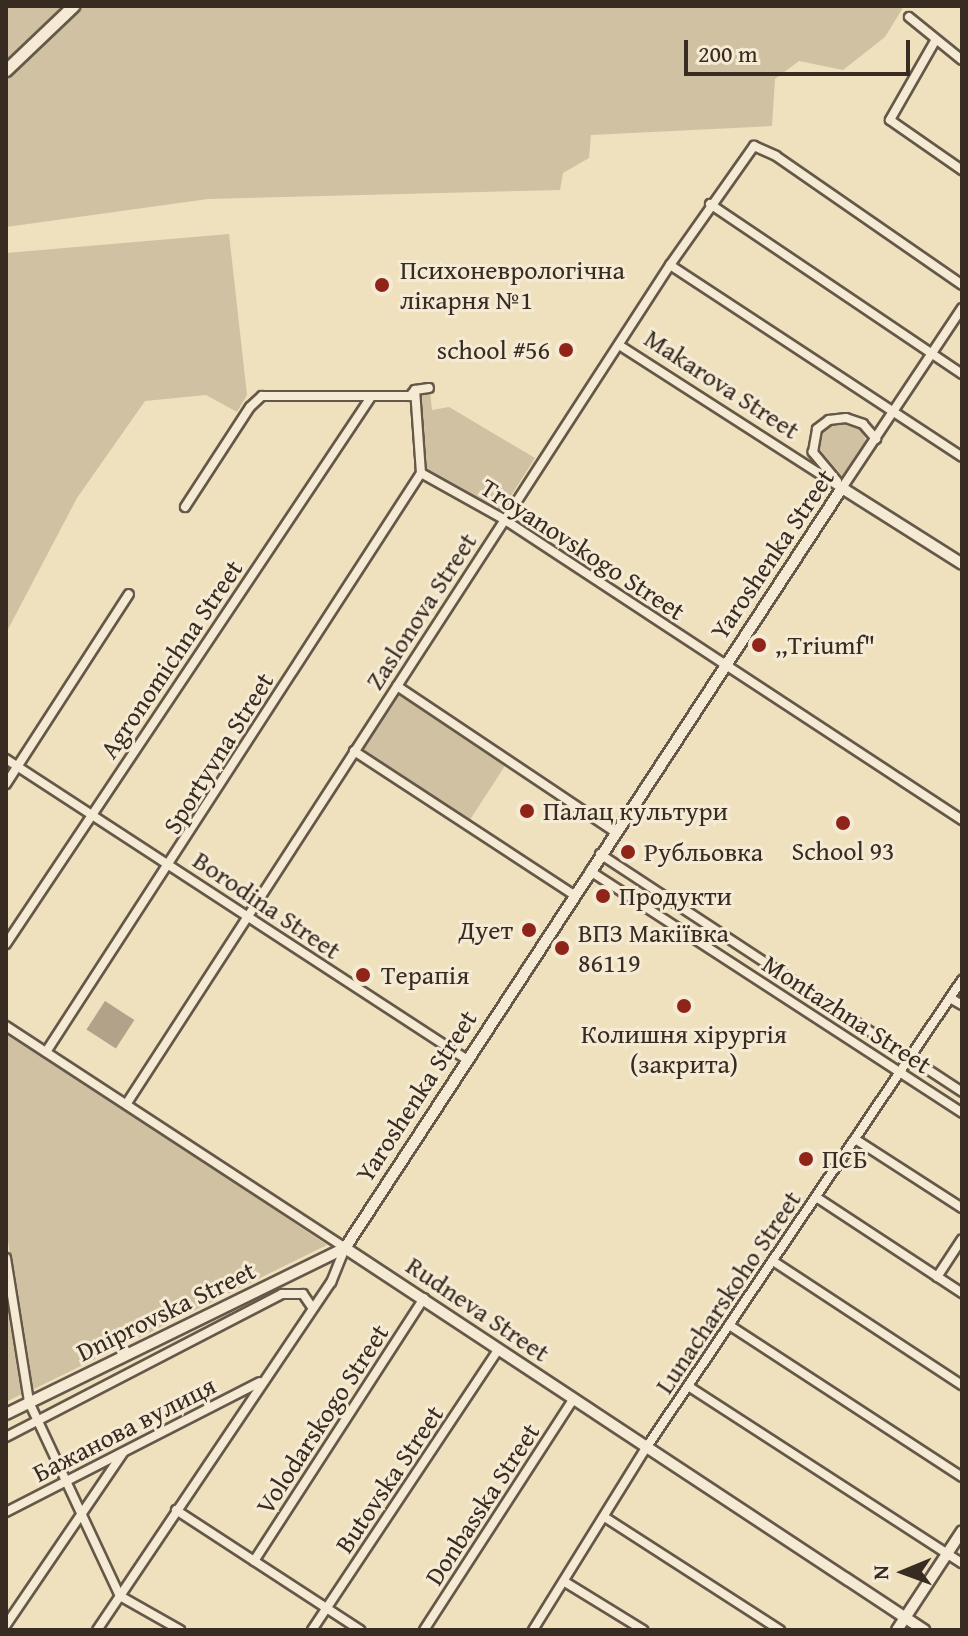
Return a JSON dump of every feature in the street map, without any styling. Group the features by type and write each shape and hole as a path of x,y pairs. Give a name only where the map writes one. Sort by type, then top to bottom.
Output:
{"main road":[{"path":"6,70 73,6"}],"street":[{"path":"909,17 962,60"},
{"path":"935,41 890,120 962,170"},
{"name":"Zaslonova Street","path":"127,1103 670,265 710,204 754,146 776,156 962,285"},
{"path":"710,204 962,374"},
{"path":"670,265 962,457"},
{"name":"Yaroshenka Street","path":"97,1630 339,1268 345,1248 466,1059 962,308"},
{"name":"Makarova Street","path":"619,345 962,564"},
{"path":"185,507 262,396 410,396 415,390 429,388"},
{"path":"415,390 421,473"},
{"name":"Agronomichna Street","path":"6,944 371,397"},
{"path":"842,488 813,452 817,429 829,420 846,418 863,424 876,439"},
{"name":"Troyanovskogo Street","path":"421,473 505,520 962,820"},
{"name":"Sportyvna Street","path":"46,1052 421,473"},
{"path":"6,784 129,594"},
{"path":"397,686 615,832"},
{"path":"354,751 574,895"},
{"name":"Borodina Street","path":"6,759 466,1059"},
{"name":"Montazhna Street","path":"600,854 881,1034 910,1058 962,1092"},
{"name":"Montazhna Street","path":"590,871 962,1113"},
{"name":"Lunacharskoho Street","path":"533,1630 606,1518 646,1448 962,980"},
{"path":"950,998 962,1005"},
{"name":"Rudneva Street","path":"6,1026 424,1298 573,1400 924,1630"},
{"path":"855,1139 962,1208"},
{"path":"816,1197 962,1293"},
{"path":"937,1277 962,1239"},
{"name":"Dniprovska Street","path":"6,1414 345,1248"},
{"path":"6,1258 29,1402 120,1596 180,1630"},
{"path":"773,1261 962,1385"},
{"path":"6,1437 282,1294 303,1294 311,1306"},
{"name":"Volodarskogo Street","path":"254,1561 424,1298"},
{"path":"729,1325 962,1477"},
{"name":"Butovska Street","path":"312,1630 498,1350"},
{"name":"Бажанова вулиця","path":"6,1512 261,1382"},
{"path":"688,1386 962,1563"},
{"name":"Donbasska Street","path":"424,1630 573,1400"},
{"path":"6,1625 123,1452"},
{"path":"176,1510 360,1630"},
{"path":"606,1518 780,1630"},
{"path":"897,1630 962,1531"},
{"path":"565,1582 643,1630"}],"shaded area":[{"path":"6,6 904,6 885,37 843,70 799,61 775,79 772,126 591,135 589,158 563,173 560,190 208,199 6,227"},
{"path":"229,234 247,395 237,412 206,395 145,401 77,498 6,633 6,253"},
{"path":"430,391 432,410 449,407 535,458 500,513 426,470 419,393"},
{"path":"837,423 861,429 867,443 844,478 817,446 824,429"},
{"path":"397,686 509,759 467,824 355,751"},
{"path":"105,1001 134,1020 116,1049 86,1030"},
{"path":"6,1030 327,1245 32,1390 6,1228"},
{"path":"6,1297 22,1394 6,1402"}],"place":[{"name":"Психоневрологічна лікарня №1","path":"382,285"},
{"name":"school #56","path":"566,350"},
{"name":",,Triumf\"","path":"759,645"},
{"name":"Палац культури","path":"527,811"},
{"name":"School 93","path":"843,823"},
{"name":"Рубльовка","path":"628,852"},
{"name":"Продукти","path":"603,896"},
{"name":"Дует","path":"529,930"},
{"name":"ВПЗ Макіївка 86119","path":"562,948"},
{"name":"Терапія","path":"363,975"},
{"name":"Колишня хірургія (закрита)","path":"684,1006"},
{"name":"ПСБ","path":"806,1159"}]}
